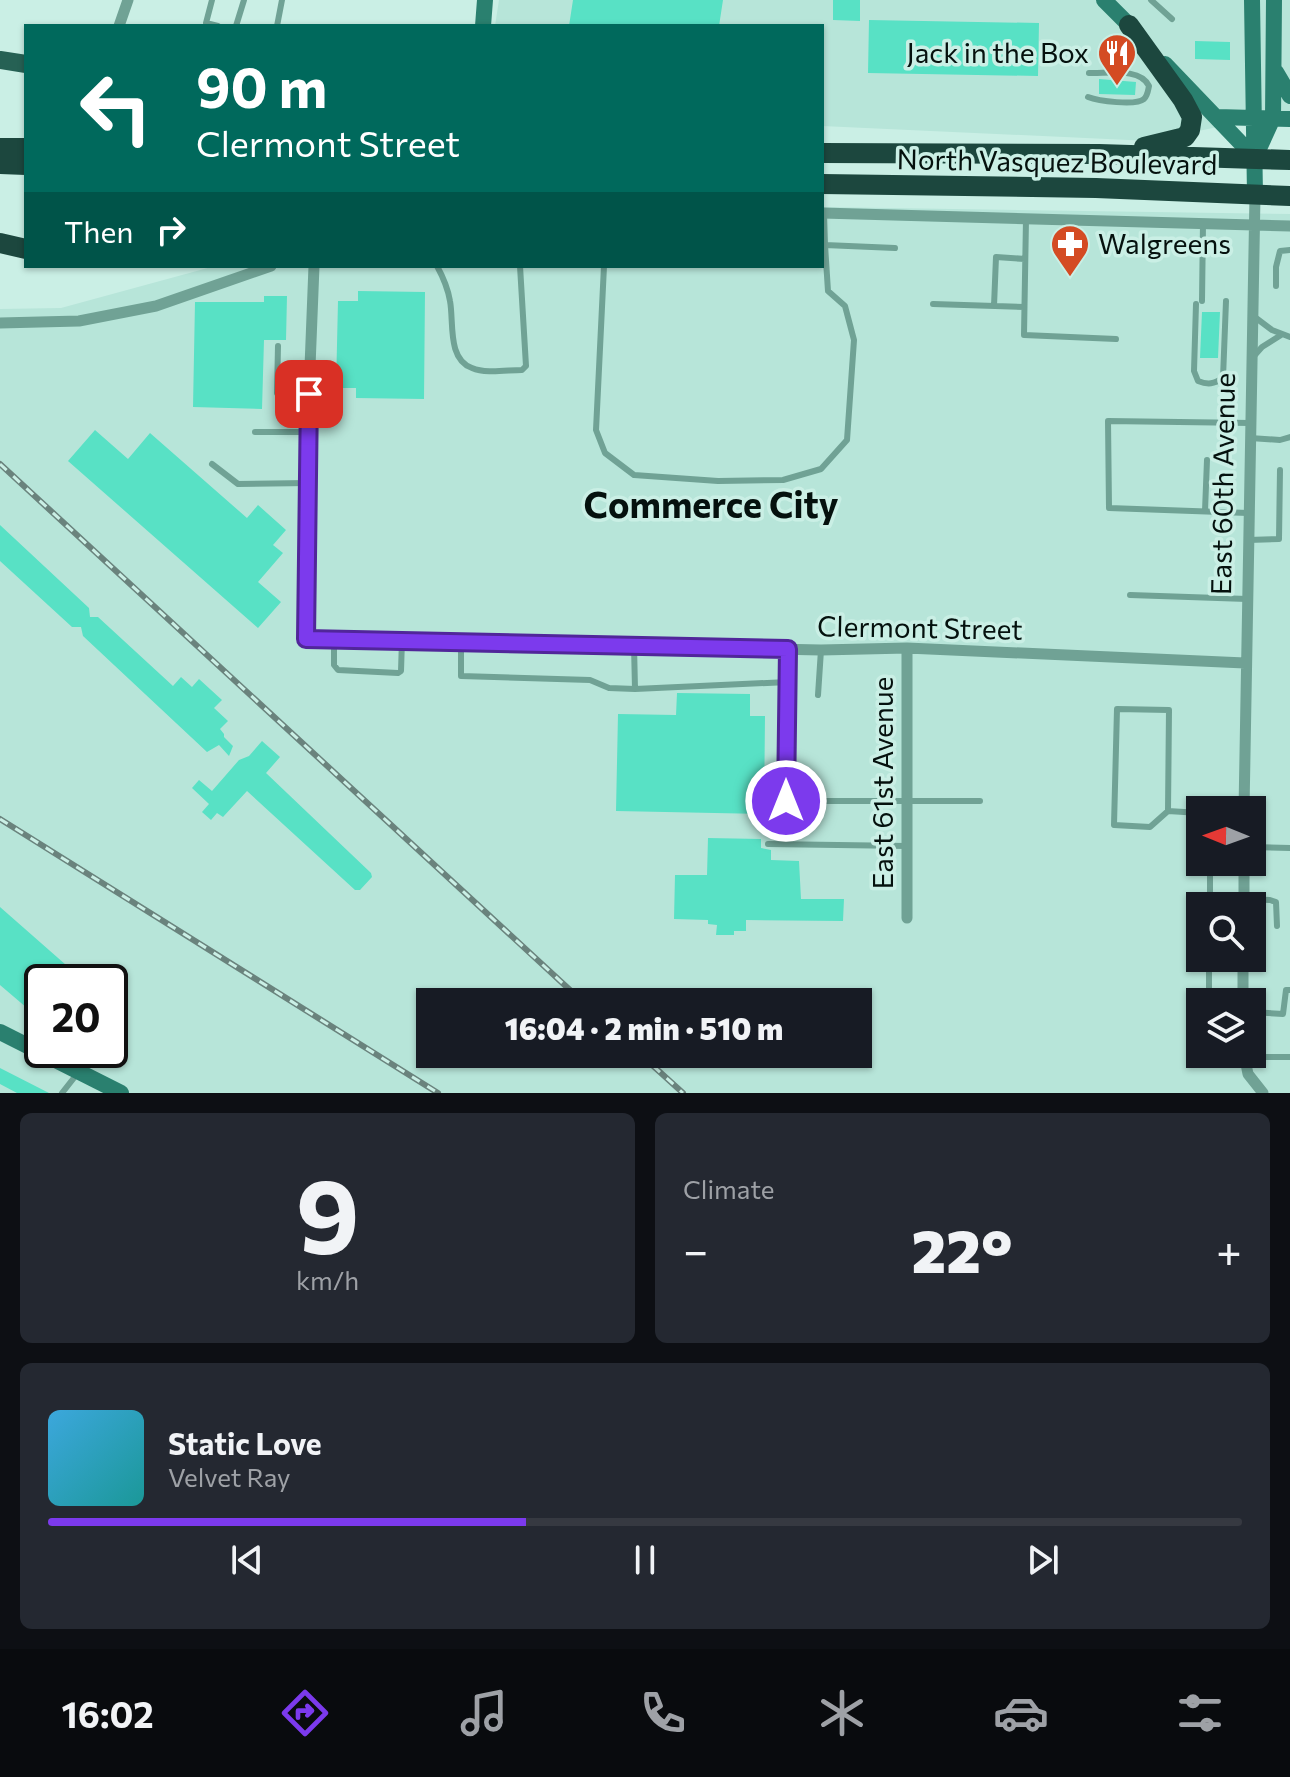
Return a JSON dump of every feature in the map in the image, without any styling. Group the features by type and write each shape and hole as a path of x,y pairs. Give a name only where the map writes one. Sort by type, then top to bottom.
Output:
{"highway":[{"path":"1099,154 1180,140 1188,134 1192,124 1191,112 1129,25"},
{"path":"0,147 24,146"},
{"name":"North Vasquez Boulevard","path":"824,153 1099,154 1290,160"},
{"path":"0,164 24,165"},
{"name":"North Vasquez Boulevard","path":"824,184 1096,188 1290,196"},
{"path":"0,243 24,249"}],"main road":[{"path":"0,60 24,66"}],"street":[{"path":"122,24 128,0"},
{"path":"1104,0 1255,158"},
{"name":"East 60th Avenue","path":"1244,796 1255,195 1252,0"},
{"name":"East 60th Avenue","path":"1255,158 1282,118 1274,67 1274,0"},
{"path":"1274,67 1290,96"},
{"path":"1217,117 1282,118"},
{"path":"824,214 1290,226"},
{"path":"0,323 79,321 156,306 265,268"},
{"path":"308,483 314,268"},
{"name":"Clermont Street","path":"308,483 306,639 821,650 907,648 1245,663"},
{"name":"East 61st Avenue","path":"907,648 907,918"},
{"path":"0,1032 121,1093"},
{"path":"1247,1068 1261,1092"}],"lane":[{"path":"210,24 206,23 212,0"},
{"path":"237,24 244,0"},
{"path":"277,24 282,0"},
{"path":"1151,0 1172,19"},
{"path":"1088,97 1099,101 1139,102 1145,97 1149,86 1145,78 1138,75 1089,73"},
{"path":"1026,219 1024,335 1116,339"},
{"path":"1203,223 1194,371 1198,381 1207,384 1223,378 1226,301"},
{"path":"824,245 895,248"},
{"path":"1276,286 1280,251 1290,250"},
{"path":"604,268 596,430 605,453 634,475 718,481 783,480 821,469 847,440 854,340 845,306 828,291 824,254"},
{"path":"994,306 996,257 1025,259"},
{"path":"438,268 450,301 456,351 461,361 470,368 481,370 522,370 526,366 520,268"},
{"path":"933,304 1024,307"},
{"path":"1252,315 1281,335 1290,337"},
{"path":"1252,359 1262,347 1281,335"},
{"path":"278,346 277,393 309,394"},
{"path":"1248,513 1109,508 1108,421 1250,423"},
{"path":"255,432 308,432"},
{"path":"1250,438 1280,440 1290,437"},
{"path":"1205,511 1207,460"},
{"path":"212,464 238,484 308,483"},
{"path":"1248,540 1279,539 1280,470"},
{"path":"1130,595 1247,599"},
{"path":"334,639 334,665 342,671 398,673 401,671 402,640"},
{"path":"461,642 461,676 590,680 609,688 635,689 788,682"},
{"path":"634,645 635,689"},
{"path":"788,649 786,801 980,801"},
{"path":"818,695 821,650"},
{"path":"661,688 661,699"},
{"path":"1168,811 1169,710 1117,709 1114,825 1150,827 1168,811 1186,812"},
{"path":"768,844 907,846"},
{"path":"1266,847 1290,848"},
{"path":"1266,900 1276,902 1277,926"},
{"path":"1266,1013 1283,1014 1286,990 1290,990"},
{"path":"1266,1056 1290,1057"},
{"path":"62,1093 78,1071"}],"shaded area":[{"path":"499,0 1290,0 1290,112 1150,141 824,126 824,24 495,24"},
{"path":"824,207 1290,214 1290,1093 0,1093 0,309 61,308 208,268 824,268"}],"building":[{"path":"573,0 723,0 719,24 569,24"},
{"path":"833,0 860,0 860,21 833,20"},
{"path":"869,20 1039,23 1038,76 868,73"},
{"path":"1195,41 1230,42 1230,60 1195,59"},
{"name":"Jack in the Box","path":"1099,79 1136,82 1135,95 1099,94"},
{"path":"358,291 425,292 424,399 356,398 356,388 336,388 338,301 358,301"},
{"path":"264,296 287,296 286,340 264,340 262,409 193,407 195,302 264,302"},
{"path":"1202,312 1220,312 1218,358 1200,358"},
{"path":"95,430 128,459 150,433 247,518 258,505 286,530 273,545 283,553 258,582 281,602 258,628 68,461"},
{"path":"0,525 89,608 90,617 98,617 173,686 181,677 192,687 199,679 222,700 214,708 228,721 220,729 233,746 229,756 219,745 207,752 83,636 81,627 72,627 0,561"},
{"path":"677,693 750,694 750,716 765,716 764,814 616,811 618,714 676,715"},
{"path":"262,741 280,757 266,773 371,873 372,877 360,890 355,890 247,791 223,817 217,813 211,820 202,812 209,804 192,788 199,780 212,791 239,760 249,756"},
{"path":"708,838 761,839 761,848 771,850 771,860 799,861 801,899 844,899 843,921 746,920 746,931 716,935 717,925 708,924 708,920 674,919 675,875 707,875"},
{"path":"0,907 65,964 24,964 24,1005 0,985"},
{"path":"0,1068 49,1093 17,1093 0,1084"}],"railway":[{"path":"0,464 568,988"},
{"path":"0,819 438,1093"},
{"path":"655,1068 683,1093"}],"place":[{"name":"Jack in the Box","path":"1117,87"},
{"name":"Walgreens","path":"1070,278"}],"district":[{"name":"Commerce City","path":"711,505"}],"route":[{"path":"309,394 306,639 788,649 786,801"}]}
